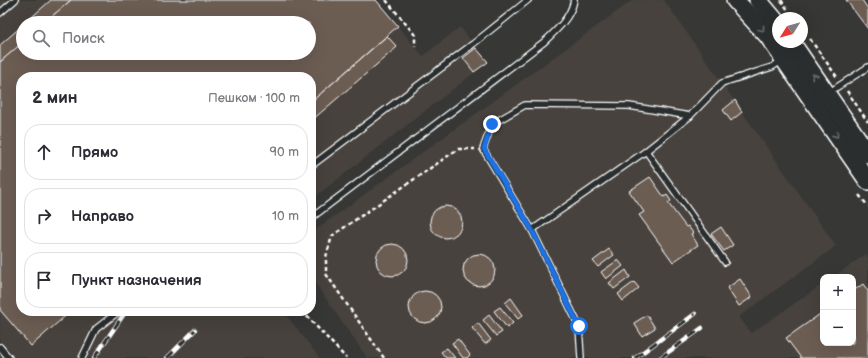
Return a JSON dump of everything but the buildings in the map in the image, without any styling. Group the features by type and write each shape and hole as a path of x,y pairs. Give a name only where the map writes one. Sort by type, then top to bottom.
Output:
{"main road":[{"path":"735,0 790,52 820,99 860,147 868,181"},
{"path":"761,1 772,16"}],"lane":[{"path":"0,13 16,0"},
{"path":"316,162 473,44 528,0"},
{"path":"316,214 544,42 560,26 572,7 574,0"},
{"path":"532,230 646,151 690,116 722,83 772,67 790,52"},
{"path":"820,99 868,67"},
{"path":"582,358 579,326 532,230 484,149 492,124 525,105 629,106 690,116"},
{"path":"646,151 725,262"},
{"path":"82,358 96,329 113,316"},
{"path":"0,347 9,358"}],"path":[{"path":"386,0 415,35 415,47"},
{"path":"384,358 326,274 326,257 332,236 458,149 484,149"},
{"path":"307,316 346,358"}],"shaded area":[{"path":"0,0 376,0 423,56 460,27 488,62 316,196 316,72 16,72 16,316 287,316 320,358 0,358"},
{"path":"633,0 664,0 836,246 739,317 751,333 820,286 820,346 856,346 856,274 837,274 866,254 868,257 868,358 367,358 316,284 316,229"}],"railway":[{"path":"635,358 695,314"},
{"path":"94,358 123,316"},
{"path":"660,358 702,328"},
{"path":"167,358 195,330"}],"route":[{"path":"492,124 484,149 532,230 579,326"}]}
